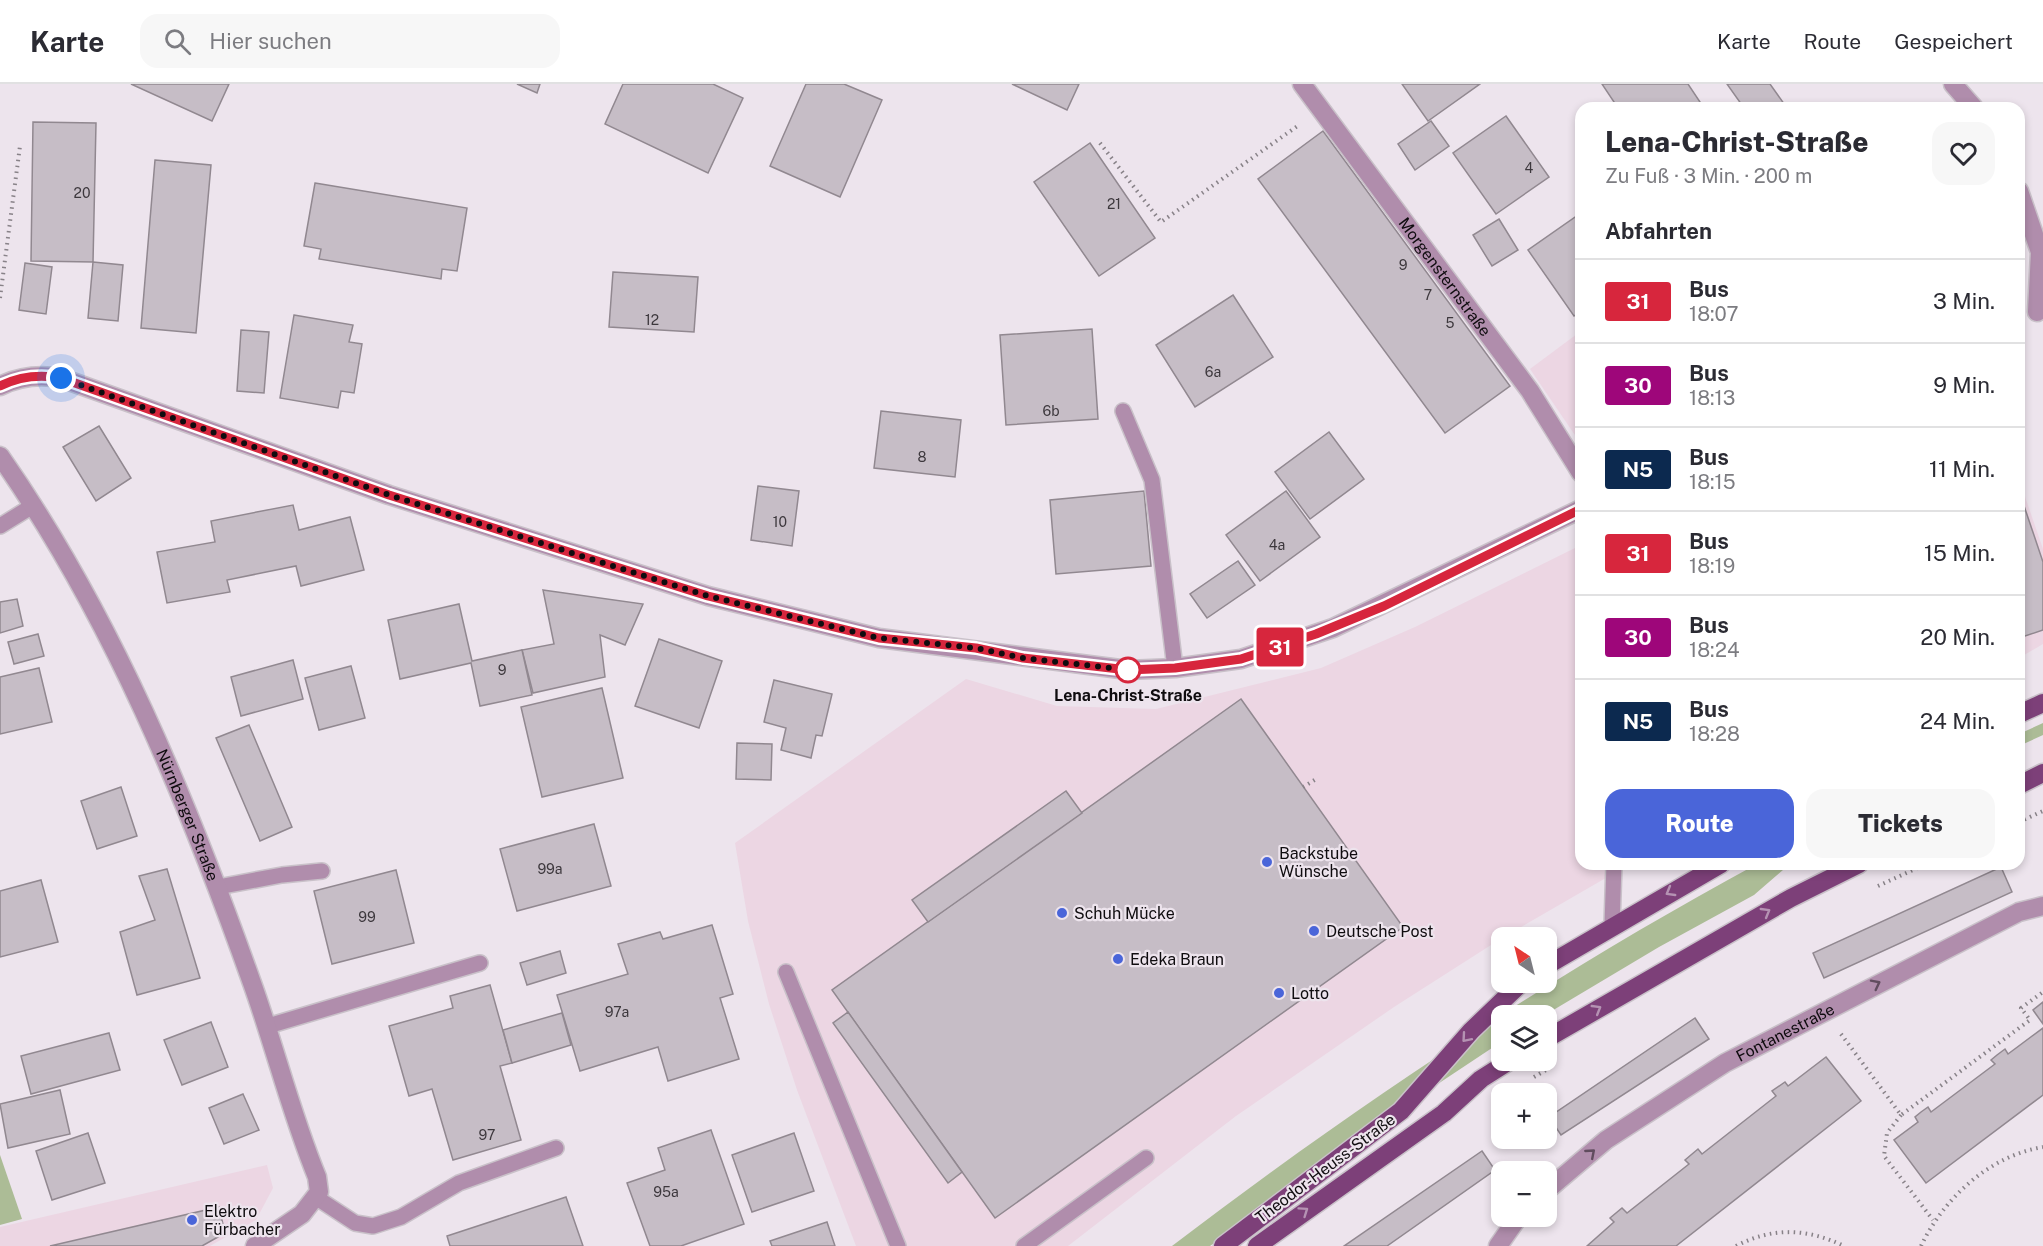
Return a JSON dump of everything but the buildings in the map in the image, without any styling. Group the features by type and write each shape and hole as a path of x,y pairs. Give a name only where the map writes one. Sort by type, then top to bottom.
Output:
{"main road":[{"path":"2025,711 2043,703"},
{"path":"2025,782 2043,773"},
{"path":"1557,959 1612,925 1710,870"},
{"path":"1557,1033 1791,898 1848,870"},
{"name":"Theodor-Heuss-Straße","path":"1223,1246 1401,1111 1472,1031 1511,993"},
{"name":"Theodor-Heuss-Straße","path":"1257,1246 1444,1113 1481,1079 1494,1071"}],"street":[{"name":"Morgensternstraße","path":"1302,84 1530,391 1575,464"},
{"path":"1953,84 1969,102"},
{"path":"2025,208 2040,252 2033,316"},
{"path":"0,386 25,377 44,375 61,378 389,495 708,596 879,638 976,648 1078,665 1128,670 1175,668 1241,659 1334,628 1575,512"},
{"name":"Nürnberger Straße","path":"0,456 34,505 129,681 173,774 218,887 268,1026 317,1177 319,1192 316,1198"},
{"name":"Fontanestraße","path":"1557,1182 1606,1140 1725,1063 2019,912 2043,906"},
{"path":"255,1246 293,1220 316,1198"},
{"path":"1498,1246 1511,1227"}],"lane":[{"path":"1123,411 1152,480 1175,668"},
{"path":"0,526 34,505"},
{"path":"1612,925 1614,870"},
{"path":"218,887 282,875 322,871"},
{"path":"268,1026 480,963"},
{"path":"786,972 898,1246"},
{"path":"316,1198 355,1223 373,1226 400,1216 459,1183 556,1148"},
{"path":"1024,1246 1146,1158"}],"path":[{"path":"1100,143 1161,222 1321,108"},
{"path":"0,298 20,146"},
{"path":"1303,787 1318,778"},
{"path":"2025,819 2043,811"},
{"path":"1934,1220 1884,1156 1887,1133 1900,1115 2030,1020 2021,1008 2043,992"},
{"path":"1823,1011 1900,1115"},
{"path":"1921,1246 1934,1220 1973,1178 2022,1151 2043,1148"},
{"path":"1736,1246 1756,1235 1795,1230 1844,1246"}],"shaded area":[{"path":"1575,335 1575,435 1530,369"},
{"path":"2025,496 2043,549 2043,644 2025,654"},
{"path":"1575,548 1575,870 1620,870 1521,927 1491,927 1491,945 1394,1007 1236,1116 1068,1246 856,1246 797,1090 769,1004 748,921 735,843 966,679 1057,706 1156,709 1321,668 1415,627"},
{"path":"267,1165 273,1188 256,1220 210,1246 0,1246 0,1227"}],"green space":[{"path":"2043,723 2043,735 2025,743 2025,731"},
{"path":"1746,870 1783,870 1754,895 1659,947 1557,1008 1557,1005 1517,1005 1536,993 1557,993 1557,980"},
{"path":"1491,1021 1491,1049 1379,1123 1210,1246 1172,1246 1313,1142"},
{"path":"0,1155 22,1219 0,1225"}],"bus line":[{"name":"31","path":"0,386 25,377 44,375 61,378 389,495 708,596 879,638 976,648 1023,658 1128,670 1175,668 1241,659 1282,647 1384,606 1575,512"}],"place":[{"name":"Lena-Christ-Straße","path":"1128,670"},
{"name":"Backstube Wünsche","path":"1267,862"},
{"name":"Schuh Mücke","path":"1062,913"},
{"name":"Deutsche Post","path":"1314,931"},
{"name":"Edeka Braun","path":"1118,959"},
{"name":"Lotto","path":"1279,993"},
{"name":"Elektro Fürbacher","path":"192,1220"}],"route":[{"path":"61,378 389,495 708,596 879,638 976,648 1023,658 1128,670"}]}
